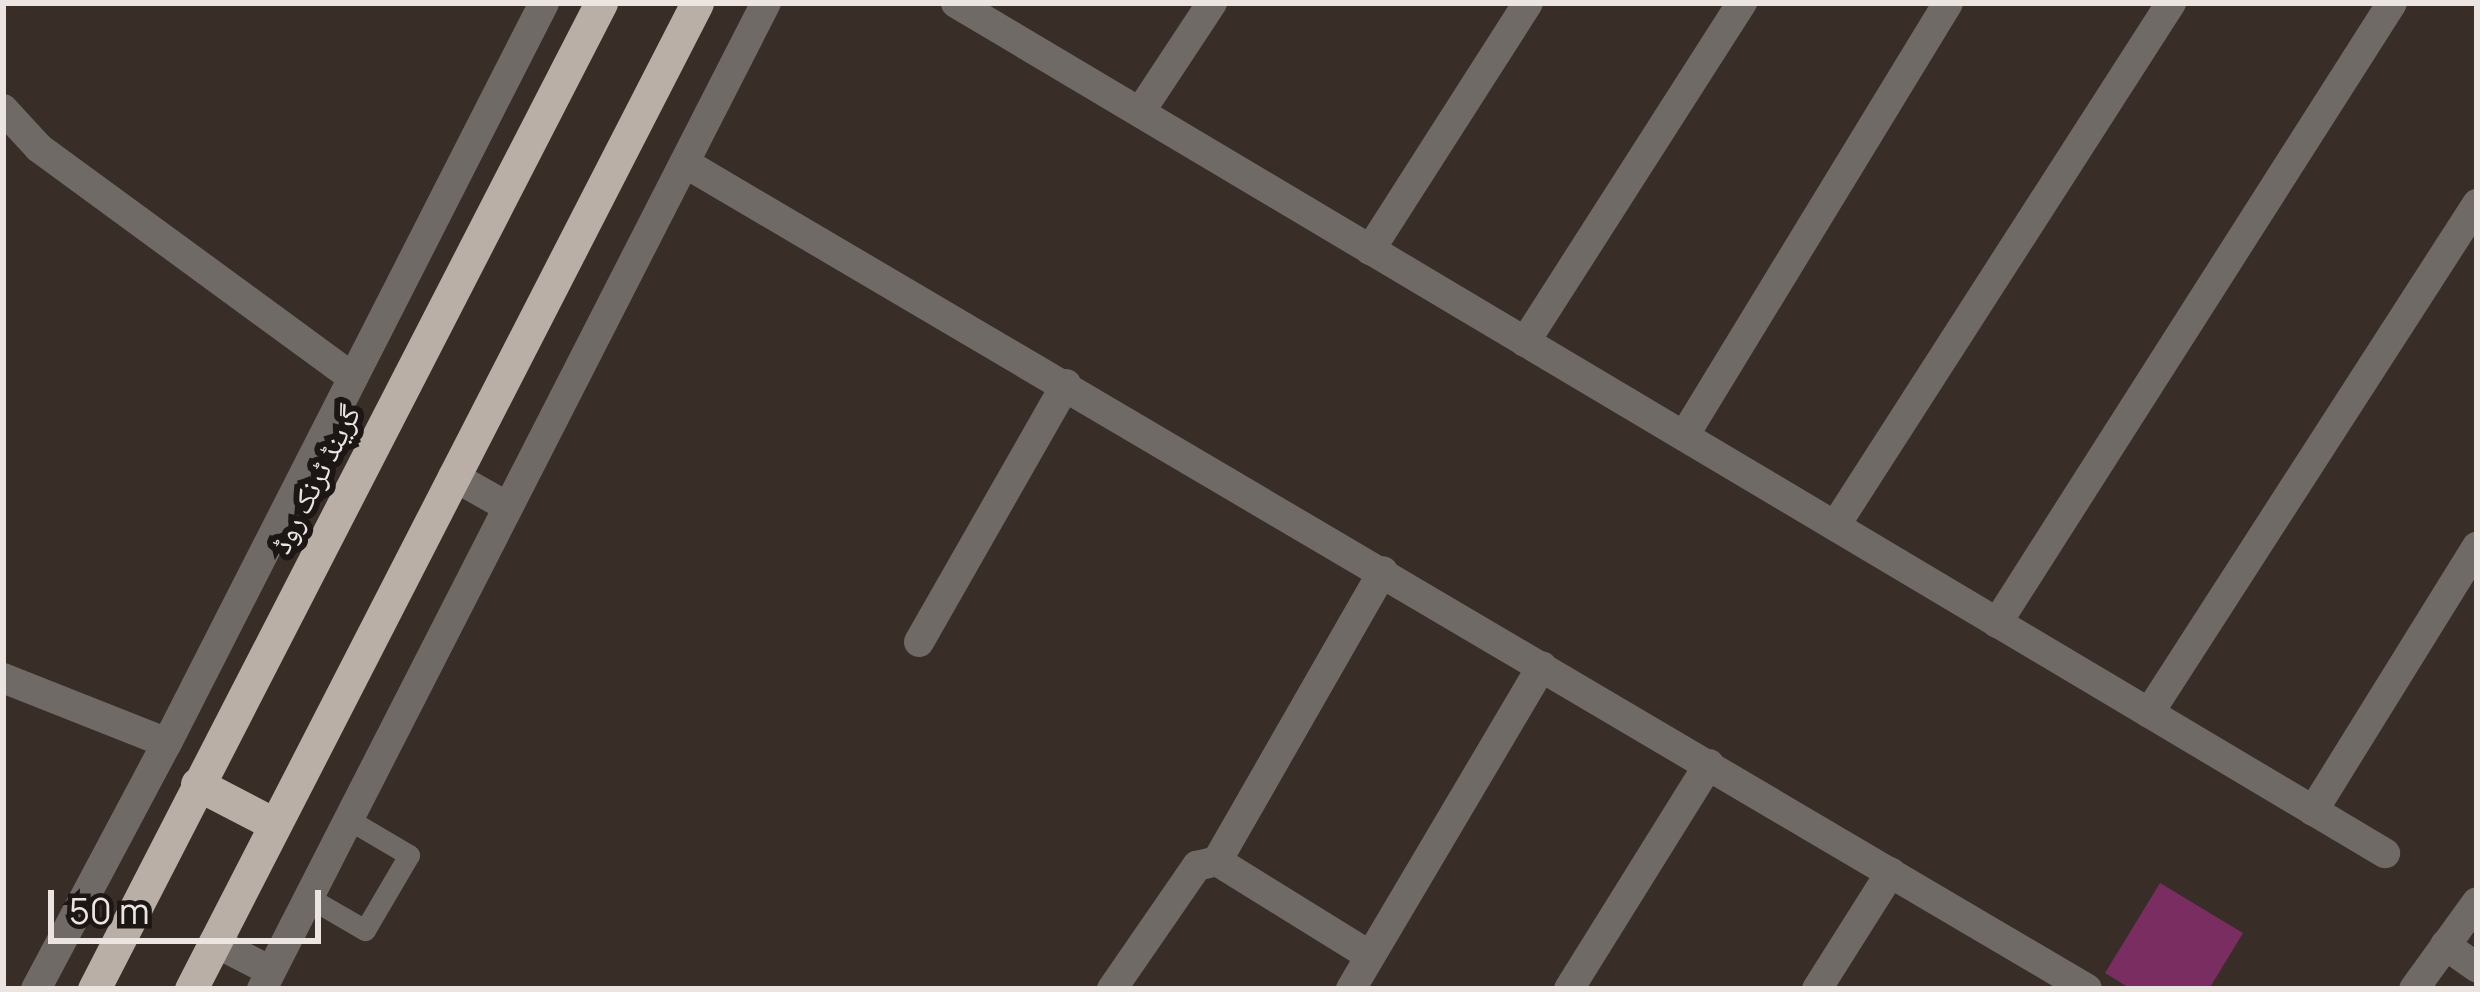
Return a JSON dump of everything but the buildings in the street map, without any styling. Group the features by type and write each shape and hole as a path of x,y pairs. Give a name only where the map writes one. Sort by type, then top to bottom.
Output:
{"highway":[{"name":"گرینڈ ٹرنک روڈ","path":"94,989 602,3"},
{"path":"191,989 697,3"},
{"path":"197,784 274,824"}],"street":[{"path":"214,942 266,980 766,3"},
{"path":"956,3 2385,853"},
{"path":"1139,112 1212,3"},
{"path":"1370,250 1528,3"},
{"path":"1525,342 1742,3"},
{"path":"1684,436 1948,3"},
{"path":"1835,526 2171,3"},
{"path":"1997,622 2392,3"},
{"path":"35,989 353,378 531,9"},
{"path":"3,109 39,148 353,378"},
{"path":"685,163 1891,872 2069,984"},
{"path":"2149,713 2477,204"},
{"path":"919,642 1066,384"},
{"path":"453,476 508,507"},
{"path":"2313,811 2477,547"},
{"path":"1217,861 1382,572"},
{"path":"1351,989 1542,666"},
{"path":"3,679 167,743"},
{"path":"1569,989 1708,764"},
{"path":"1112,989 1197,866 1217,861 1370,956"},
{"path":"1817,989 1891,872"},
{"path":"2414,989 2477,902"},
{"path":"2445,945 2477,968"}],"lane":[{"path":"308,898 365,931 409,855 348,819"}]}
